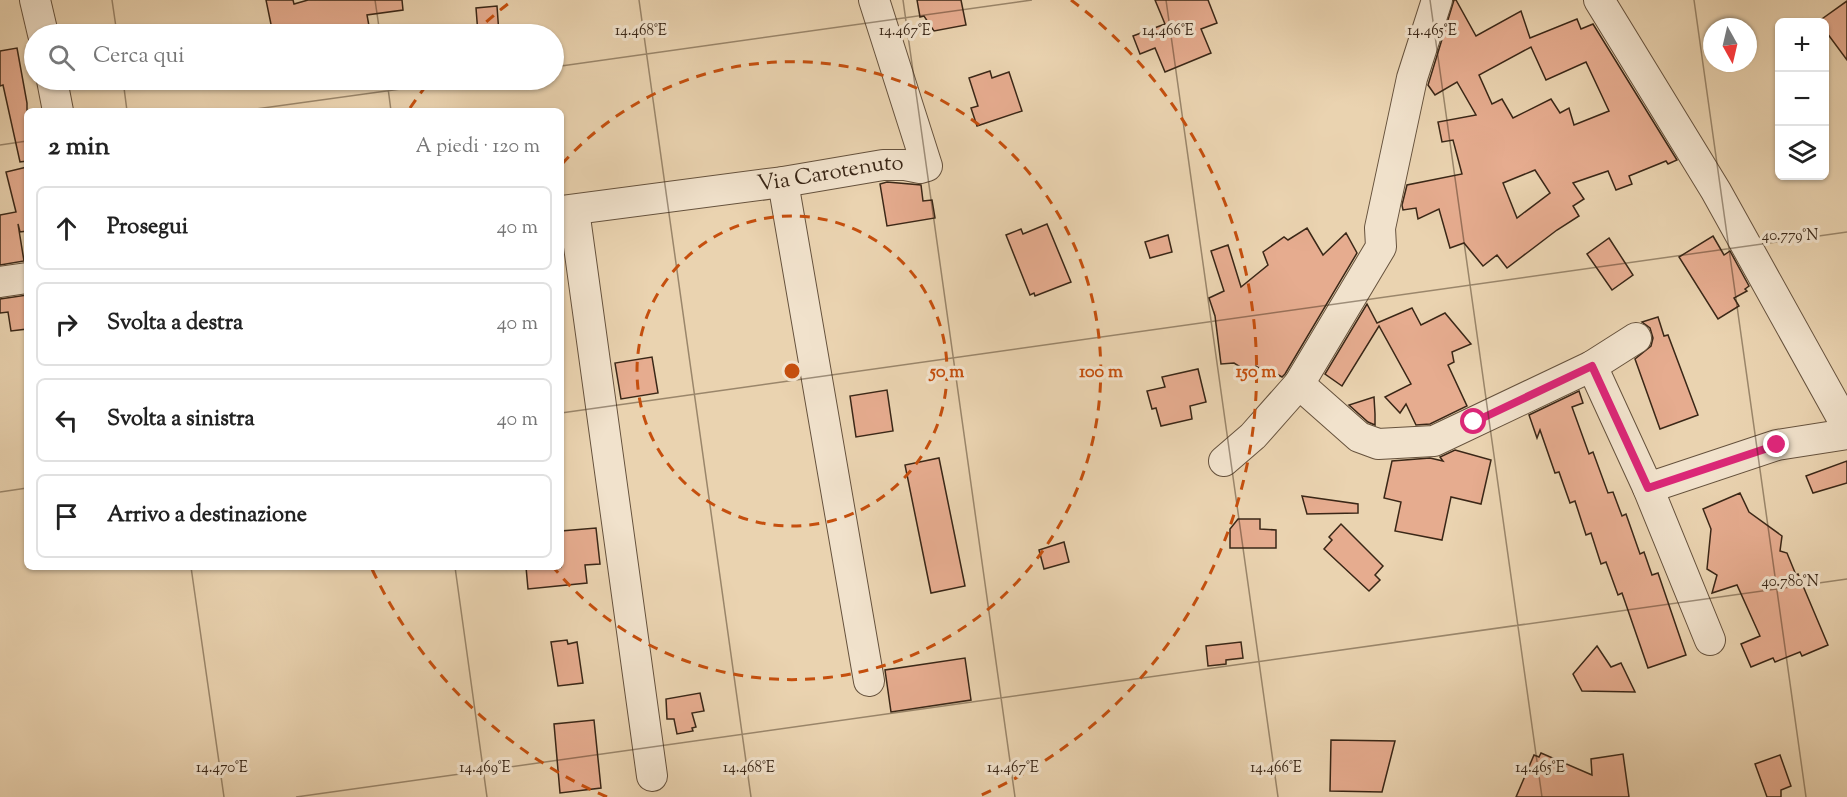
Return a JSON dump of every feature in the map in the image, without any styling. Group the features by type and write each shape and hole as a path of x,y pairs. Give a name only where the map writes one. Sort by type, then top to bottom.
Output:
{"street":[{"path":"36,0 40,24"},
{"name":"Via Carotenuto","path":"568,210 783,182 883,165 920,168 927,166 874,0"},
{"path":"1224,461 1253,436 1299,384 1381,247 1380,228 1412,78 1437,0"},
{"path":"1599,0 1716,191 1847,427"},
{"path":"54,90 57,108"},
{"path":"783,182 869,681"},
{"path":"568,210 652,776"},
{"path":"0,282 24,278"},
{"path":"1299,384 1359,436 1378,444 1434,441 1592,366 1636,338"},
{"path":"1592,366 1648,488 1710,640"},
{"path":"1648,488 1777,445 1847,434"}],"building":[{"path":"266,0 293,0 294,4 308,0 402,0 403,10 367,15 369,24 271,24"},
{"path":"917,0 961,0 966,25 934,31 924,16 920,17"},
{"path":"1155,0 1208,0 1217,23 1201,29 1211,53 1165,72 1155,48 1140,54 1133,36 1165,24"},
{"path":"1454,0 1476,36 1521,11 1530,38 1577,19 1581,29 1593,24 1677,160 1668,164 1666,161 1629,176 1632,184 1616,190 1608,171 1573,183 1584,199 1573,206 1579,216 1507,268 1497,255 1483,266 1464,243 1450,248 1439,209 1418,219 1416,208 1403,210 1407,185 1462,174 1453,140 1442,142 1438,122 1476,115 1457,82 1435,95 1428,85","holes":["1531,47 1546,80 1586,62 1609,111 1574,125 1569,108 1560,113 1551,99 1513,118 1502,99 1492,104 1479,75","1535,170 1550,193 1517,218 1503,183"]},
{"path":"1847,1 1847,60 1829,36 1829,18 1823,18"},
{"path":"497,6 498,24 477,24 476,8"},
{"path":"17,48 27,103 27,108 24,108 24,161 20,162 3,85 0,86 0,51"},
{"path":"990,71 992,78 1009,72 1022,111 977,126 971,108 978,106 969,78"},
{"path":"24,168 24,231 20,232 18,224 24,261 0,265 0,215 16,212 6,172"},
{"path":"887,182 921,185 923,201 932,200 935,218 887,226 880,184"},
{"path":"1047,224 1071,282 1035,296 1034,293 1030,295 1006,235 1021,229 1023,234"},
{"path":"1307,228 1323,255 1346,233 1357,253 1285,374 1282,377 1275,373 1272,377 1256,366 1252,374 1234,363 1221,364 1215,316 1209,298 1224,291 1211,251 1228,245 1241,287 1268,265 1263,252 1284,237 1288,240"},
{"path":"1168,235 1172,252 1150,258 1145,242"},
{"path":"1713,236 1724,255 1730,251 1749,286 1745,289 1747,291 1734,298 1739,306 1718,319 1679,257"},
{"path":"1609,238 1633,275 1612,290 1587,254"},
{"path":"24,295 24,329 11,331 8,312 0,313 0,299"},
{"path":"1367,304 1377,323 1412,308 1421,325 1445,313 1471,344 1452,352 1454,362 1448,365 1467,406 1430,424 1416,425 1406,404 1400,413 1385,397 1411,384 1379,326 1342,386 1325,374"},
{"path":"1658,317 1664,336 1668,335 1698,415 1660,429 1635,359 1651,346 1653,338 1650,328 1642,322"},
{"path":"652,357 658,393 621,399 615,363"},
{"path":"1198,369 1206,402 1190,406 1192,419 1161,426 1156,408 1152,409 1147,391 1165,387 1162,377"},
{"path":"887,390 893,431 856,437 850,396"},
{"path":"1579,391 1583,403 1572,407 1589,454 1593,452 1608,493 1613,492 1622,516 1626,514 1640,554 1644,552 1652,575 1658,573 1686,655 1648,668 1622,593 1618,595 1606,562 1601,564 1591,533 1586,535 1575,501 1570,503 1559,472 1555,473 1540,430 1537,438 1529,415"},
{"path":"1374,397 1375,425 1368,422 1349,405"},
{"path":"1455,450 1491,460 1481,504 1451,497 1442,540 1395,531 1401,502 1384,498 1392,461 1430,458 1443,461 1440,457"},
{"path":"939,458 965,586 931,593 905,465"},
{"path":"1847,461 1847,483 1813,493 1806,476"},
{"path":"1740,493 1749,512 1782,536 1780,551 1787,553 1796,575 1798,574 1828,645 1802,656 1800,652 1775,662 1773,658 1751,667 1741,644 1760,636 1737,585 1712,593 1717,575 1707,569 1711,529 1703,509"},
{"path":"1302,496 1358,504 1358,513 1307,514"},
{"path":"1238,519 1260,519 1260,529 1276,530 1276,548 1230,548 1230,529"},
{"path":"1341,524 1383,566 1375,575 1380,580 1369,591 1324,549 1332,540 1329,537"},
{"path":"596,528 600,564 585,565 587,583 528,589 526,570 564,570 564,531"},
{"path":"1064,542 1069,562 1044,569 1039,550"},
{"path":"567,640 568,644 577,642 583,683 558,686 551,642"},
{"path":"1241,642 1243,658 1226,660 1226,664 1208,666 1206,646"},
{"path":"1597,646 1611,667 1621,663 1635,692 1582,691 1573,674"},
{"path":"965,658 971,700 891,712 885,670"},
{"path":"700,693 704,711 692,713 696,727 692,728 693,731 677,734 674,719 667,719 666,699"},
{"path":"594,720 601,788 560,793 554,724"},
{"path":"1331,740 1395,741 1382,792 1330,791"},
{"path":"1541,753 1592,775 1591,759 1623,754 1629,797 1516,797 1534,755 1539,757"},
{"path":"1780,755 1791,786 1781,790 1781,797 1767,797 1755,764"}],"route":[{"path":"1474,422 1592,366 1648,488 1777,445"}]}
